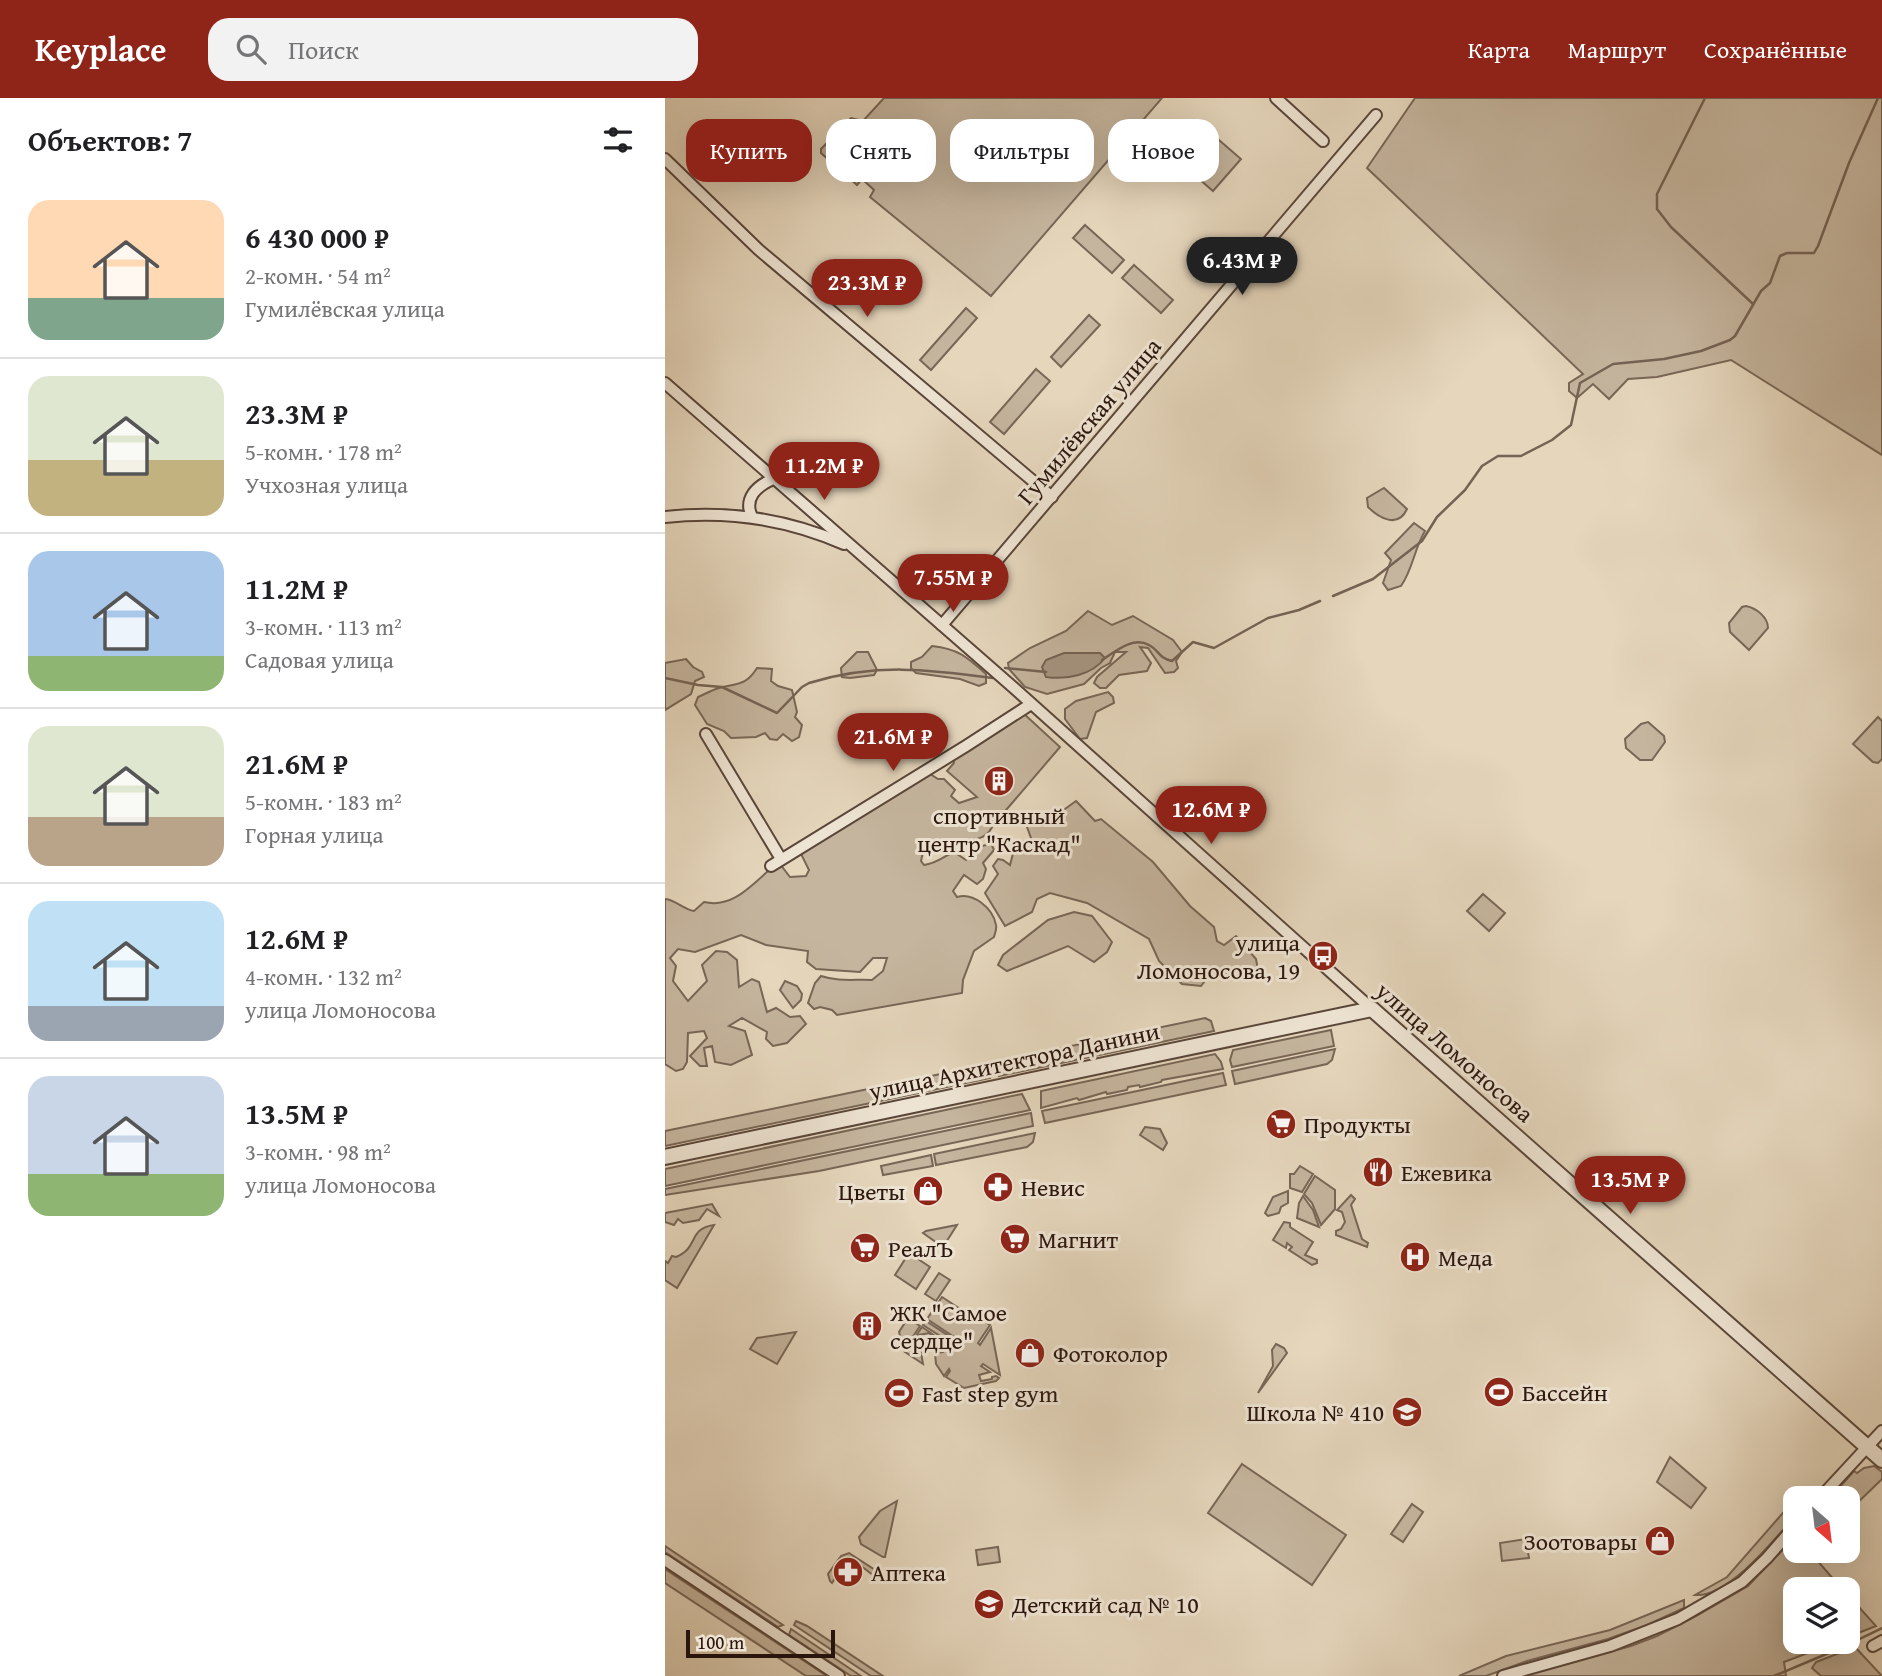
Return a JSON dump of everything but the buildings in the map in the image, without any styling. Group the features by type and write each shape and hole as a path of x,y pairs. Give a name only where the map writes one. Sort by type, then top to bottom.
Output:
{"street":[{"path":"1276,98 1324,141"},
{"name":"Гумилёвская улица","path":"942,625 1376,115"},
{"path":"665,159 759,250 1052,497"},
{"name":"улица Ломоносова","path":"665,383 942,625 1882,1460"},
{"path":"752,517 748,504 754,491 773,479"},
{"path":"665,517 709,514 752,517 808,530 853,548"},
{"path":"771,866 1031,704"},
{"path":"706,734 781,859"},
{"name":"улица Архитектора Данини","path":"665,1157 1372,1009"},
{"path":"1831,1486 1882,1431"},
{"path":"1503,1676 1610,1646 1678,1619 1742,1581 1783,1540"},
{"path":"665,1560 839,1676"}],"shaded area":[{"path":"884,98 1162,98 1144,119 1108,119 1108,161 1094,177 1094,119 950,119 950,182 1089,182 991,296 870,197 874,190 865,182 936,182 936,119 865,119"},
{"path":"1415,98 1882,98 1882,455 1731,360 1657,377 1628,379 1609,399 1593,384 1577,398 1569,391 1569,383 1583,374 1367,168"},
{"path":"1219,140 1241,159 1213,191 1203,182 1219,182"},
{"path":"826,144 826,157 821,153"},
{"path":"1085,225 1124,260 1112,273 1073,238"},
{"path":"1134,265 1173,300 1161,313 1122,278"},
{"path":"966,308 977,318 931,370 920,360"},
{"path":"1089,315 1100,325 1061,367 1051,357"},
{"path":"1036,369 1050,381 1004,434 990,422"},
{"path":"1384,488 1407,509 1399,519 1388,520 1368,507 1367,498"},
{"path":"1414,523 1425,531 1401,586 1388,590 1383,583 1391,560 1385,553"},
{"path":"1746,606 1761,614 1768,628 1749,650 1730,632 1729,623 1742,607"},
{"path":"1088,611 1112,625 1133,616 1173,640 1182,652 1176,661 1178,668 1174,672 1165,673 1148,648 1140,647 1151,663 1147,671 1119,675 1106,688 1100,688 1094,683 1097,677 1126,652 1115,652 1110,663 1084,684 1047,694 1025,687 1009,669 1008,663 1030,648 1066,631"},
{"path":"932,646 955,651 967,658 986,674 986,683 979,686 960,679 916,673 911,668 911,662 922,657"},
{"path":"857,652 868,652 877,670 874,675 842,677 841,668"},
{"path":"1064,653 1100,653 1105,658 1093,669 1079,675 1046,677 1042,667 1046,660"},
{"path":"686,659 702,672 704,677 695,681 691,694 665,710 665,663"},
{"path":"757,668 772,669 771,681 792,690 797,712 795,717 802,725 799,737 792,741 783,734 777,740 770,739 765,733 756,737 731,738 724,731 707,724 695,705 698,697 745,681"},
{"path":"1108,692 1114,703 1096,712 1087,738 1080,739 1065,719 1065,709 1076,701"},
{"path":"1023,713 1060,747 1001,816 996,813 994,823 985,836 933,847 923,852 921,861 924,865 929,864 954,852 966,860 977,848 991,843 994,850 983,863 986,869 983,879 977,884 964,875 953,891 957,897 976,899 987,907 996,926 994,937 974,951 963,980 962,993 837,1015 832,1010 820,1007 814,1009 808,1003 815,983 821,976 840,980 872,980 883,971 887,958 873,958 860,972 816,969 807,962 808,951 766,945 741,935 695,952 678,949 670,958 676,966 673,981 688,1001 707,981 702,965 716,951 727,952 737,960 739,987 752,979 759,982 767,1012 776,1008 790,1017 800,1016 806,1024 787,1043 773,1046 766,1039 767,1032 742,1018 729,1026 745,1031 752,1055 731,1065 715,1062 712,1046 704,1048 707,1066 700,1066 690,1056 707,1038 704,1031 688,1033 687,1062 683,1069 676,1071 665,1064 665,899 694,911 704,902 725,902 743,893 775,865 780,864 790,877 806,876 809,870 800,852 930,774 944,779 955,790 951,796 959,803 977,797 947,771 954,763 953,758"},
{"path":"1878,717 1882,721 1882,759 1878,763 1873,762 1853,744"},
{"path":"1648,722 1664,736 1665,742 1652,760 1640,760 1626,748 1625,739 1641,724"},
{"path":"1076,801 1095,821 1101,819 1153,862 1190,906 1214,927 1217,941 1224,945 1236,936 1256,959 1258,970 1252,975 1212,972 1201,986 1182,984 1159,961 1149,939 1087,903 1050,893 1037,899 1032,912 1005,926 985,893 998,874 993,866 998,859 1010,865 1016,842 1028,841 1031,838 1023,816 1030,812 1044,824"},
{"path":"1483,894 1505,913 1489,931 1467,911"},
{"path":"1074,912 1092,916 1112,942 1107,952 1094,962 1068,946 1007,971 998,965 1003,955 1048,920"},
{"path":"785,981 797,986 802,994 801,1000 793,1008 780,990"},
{"path":"1205,1018 1211,1021 1214,1031 999,1076 995,1062"},
{"path":"1331,1030 1334,1046 1232,1067 1230,1060 1233,1050"},
{"path":"1335,1049 1332,1060 1327,1064 1235,1084 1232,1071"},
{"path":"1215,1054 1223,1069 1162,1080 1140,1087 1128,1087 1127,1090 1106,1092 1079,1100 1077,1098 1041,1108 1041,1091"},
{"path":"989,1064 990,1078 665,1146 665,1131"},
{"path":"1223,1073 1226,1085 1045,1123 1042,1111"},
{"path":"1022,1094 1030,1110 665,1186 665,1169"},
{"path":"1031,1113 1033,1126 819,1171 665,1195 665,1189"},
{"path":"1145,1127 1160,1129 1167,1143 1163,1150 1140,1135"},
{"path":"1035,1133 1033,1142 1027,1147 936,1165 934,1154"},
{"path":"931,1155 933,1166 883,1175 881,1166"},
{"path":"1300,1166 1313,1174 1302,1192 1290,1188 1290,1174 1294,1174"},
{"path":"1315,1176 1335,1190 1335,1209 1321,1225 1312,1203 1304,1194"},
{"path":"1288,1191 1288,1203 1281,1207 1279,1213 1268,1216 1265,1213 1273,1197"},
{"path":"1351,1195 1355,1199 1351,1205 1362,1239 1368,1243 1367,1247 1336,1235 1336,1231 1341,1229 1345,1222 1342,1212 1337,1210"},
{"path":"1303,1196 1313,1210 1319,1227 1297,1218"},
{"path":"712,1204 719,1216 707,1209 699,1220 683,1223 678,1219 674,1225 665,1222 665,1213"},
{"path":"1284,1222 1290,1223 1290,1227 1313,1242 1305,1255 1317,1260 1317,1263 1312,1265 1289,1250 1292,1247 1287,1243 1286,1248 1273,1240"},
{"path":"714,1225 677,1288 665,1280 665,1261 668,1263 672,1256 683,1253 700,1230"},
{"path":"957,1225 943,1247 923,1233 926,1231"},
{"path":"909,1253 930,1267 916,1289 895,1275"},
{"path":"939,1273 950,1280 936,1301 925,1294"},
{"path":"942,1297 990,1325 978,1343 980,1345 991,1328 1000,1375 983,1364 981,1366 990,1372 979,1375 981,1381 996,1376 999,1378 996,1381 964,1388 946,1377 949,1369 944,1376 936,1364 935,1353 943,1352 951,1343 923,1325 926,1321 957,1339 927,1319"},
{"path":"908,1318 920,1326 904,1350 899,1332"},
{"path":"922,1327 947,1344 942,1347 941,1342 933,1344 930,1333 918,1335 923,1364 905,1352"},
{"path":"796,1332 777,1364 750,1349 757,1338"},
{"path":"1276,1344 1287,1353 1258,1393 1273,1366 1272,1350"},
{"path":"1670,1457 1706,1488 1691,1508 1657,1482"},
{"path":"1242,1464 1346,1535 1312,1585 1208,1513"},
{"path":"1874,1466 1882,1472 1882,1479 1860,1500 1860,1486 1841,1486 1854,1471 1857,1473"},
{"path":"897,1501 883,1557 861,1544 859,1537 880,1511"},
{"path":"1412,1504 1423,1512 1403,1542 1391,1534"},
{"path":"1783,1513 1783,1530 1750,1565 1722,1587 1695,1595 1727,1577"},
{"path":"1526,1539 1529,1558 1502,1561 1500,1543"},
{"path":"665,1546 783,1625 778,1627 665,1552"},
{"path":"998,1547 1000,1562 978,1565 976,1550"},
{"path":"1783,1550 1783,1563 1819,1563 1832,1577 1783,1577 1783,1654 1805,1654 1784,1662 1786,1676 1523,1676 1631,1646 1657,1636 1748,1586"},
{"path":"849,1553 875,1570 878,1579 852,1559 847,1560 832,1583 828,1574 841,1556"},
{"path":"665,1569 827,1676 806,1676 665,1583"},
{"path":"1684,1600 1684,1608 1608,1639 1527,1661 1486,1676 1459,1676 1506,1656 1610,1630"},
{"path":"1860,1608 1876,1626 1860,1632"},
{"path":"796,1621 883,1676 871,1676 794,1625"},
{"path":"791,1629 861,1676 851,1676 789,1635"},
{"path":"1860,1652 1882,1676 1821,1676 1812,1668 1816,1662 1837,1654"}],"waterway":[{"path":"1705,98 1657,194 1657,209 1671,227 1753,304"},
{"path":"1333,596 1373,579 1422,541 1437,517 1465,490 1482,466 1498,456 1521,456 1552,440 1571,425 1580,383 1613,364 1664,359 1701,351 1735,336 1761,291 1770,283 1780,256 1787,253 1814,253 1878,98"},
{"path":"1102,660 1136,642 1149,645 1164,658 1172,661 1193,642 1214,648 1268,618 1320,601"},
{"path":"1005,668 1046,672"},
{"path":"665,678 722,687 777,713 809,683 856,673 923,670 993,678"},
{"path":"1774,1676 1882,1628"}],"place":[{"name":"спортивный центр \"Каскад\"","path":"999,781"},
{"name":"улица Ломоносова, 19","path":"1323,956"},
{"name":"Продукты","path":"1281,1124"},
{"name":"Ежевика","path":"1378,1172"},
{"name":"Невис","path":"998,1187"},
{"name":"Цветы","path":"928,1191"},
{"name":"Магнит","path":"1015,1239"},
{"name":"РеалЪ","path":"865,1248"},
{"name":"Меда","path":"1415,1257"},
{"name":"ЖК \"Самое сердце\"","path":"867,1326"},
{"name":"Фотоколор","path":"1030,1353"},
{"name":"Бассейн","path":"1499,1392"},
{"name":"Fast step gym","path":"899,1393"},
{"name":"Школа № 410","path":"1407,1412"},
{"name":"Зоотовары","path":"1660,1541"},
{"name":"Аптека","path":"848,1572"},
{"name":"Детский сад № 10","path":"989,1604"}]}
